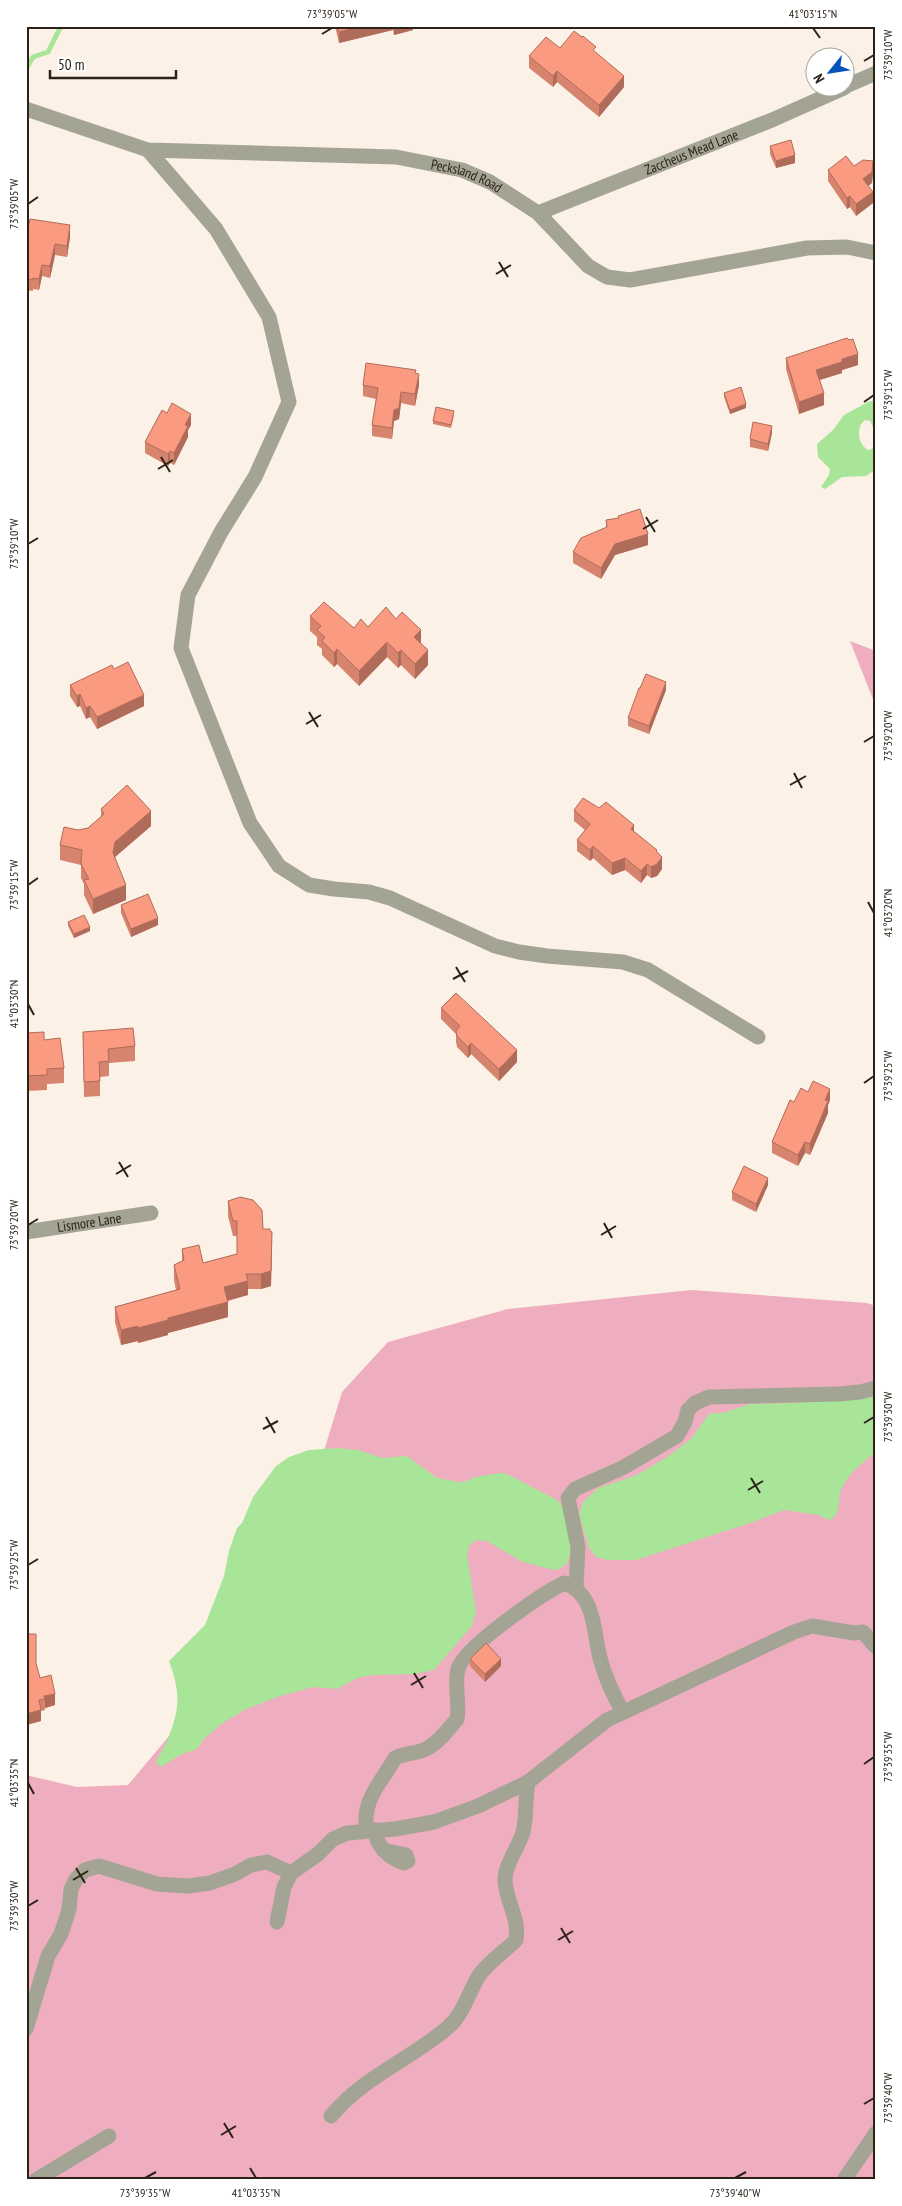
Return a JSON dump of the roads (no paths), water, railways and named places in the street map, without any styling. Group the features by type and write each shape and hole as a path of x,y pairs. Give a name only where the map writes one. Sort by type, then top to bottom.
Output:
{"street":[{"name":"Zaccheus Mead Lane","path":"854,83 876,73"},
{"name":"Zaccheus Mead Lane","path":"538,213 772,120 820,98"},
{"name":"Pecksland Road","path":"26,108 148,150 396,156 462,170 498,187 538,213 588,266 607,277 630,280 807,248 847,247 876,253"},
{"path":"148,150 216,229 269,317 290,402 254,478 221,532 188,594 181,648 250,823 279,866 309,885 334,890 369,892 420,909 450,926 495,946 547,956 623,962 648,970 758,1037"},
{"name":"Lismore Lane","path":"26,1232 151,1213"},
{"path":"623,1712 601,1660 592,1614 576,1587 578,1547 568,1498 575,1489 624,1467 677,1436 685,1422 688,1410 695,1403 709,1397 839,1394 876,1388"},
{"path":"383,1850 364,1818 368,1800 395,1758 426,1749 435,1743 458,1719 458,1670 462,1658 476,1645 549,1590 564,1582 576,1587"},
{"path":"277,1922 284,1886 291,1873 318,1854 333,1839 348,1833 395,1829 434,1822 478,1806 528,1782 586,1735 623,1712 794,1632 812,1626 854,1633 869,1628 876,1647"},
{"path":"331,2116 339,2106 360,2088 449,2028 467,2001 474,1983 482,1972 516,1940 516,1923 505,1878 524,1828 528,1782"},
{"path":"26,2030 48,1956 61,1934 68,1910 71,1889 76,1878 85,1870 99,1866 157,1884 188,1886 210,1883 235,1874 251,1865 267,1862 291,1873"},
{"path":"844,2180 876,2133"},
{"path":"36,2180 109,2136"}],"waterway":[{"path":"26,69 33,57 48,52 60,28 64,26"}]}
